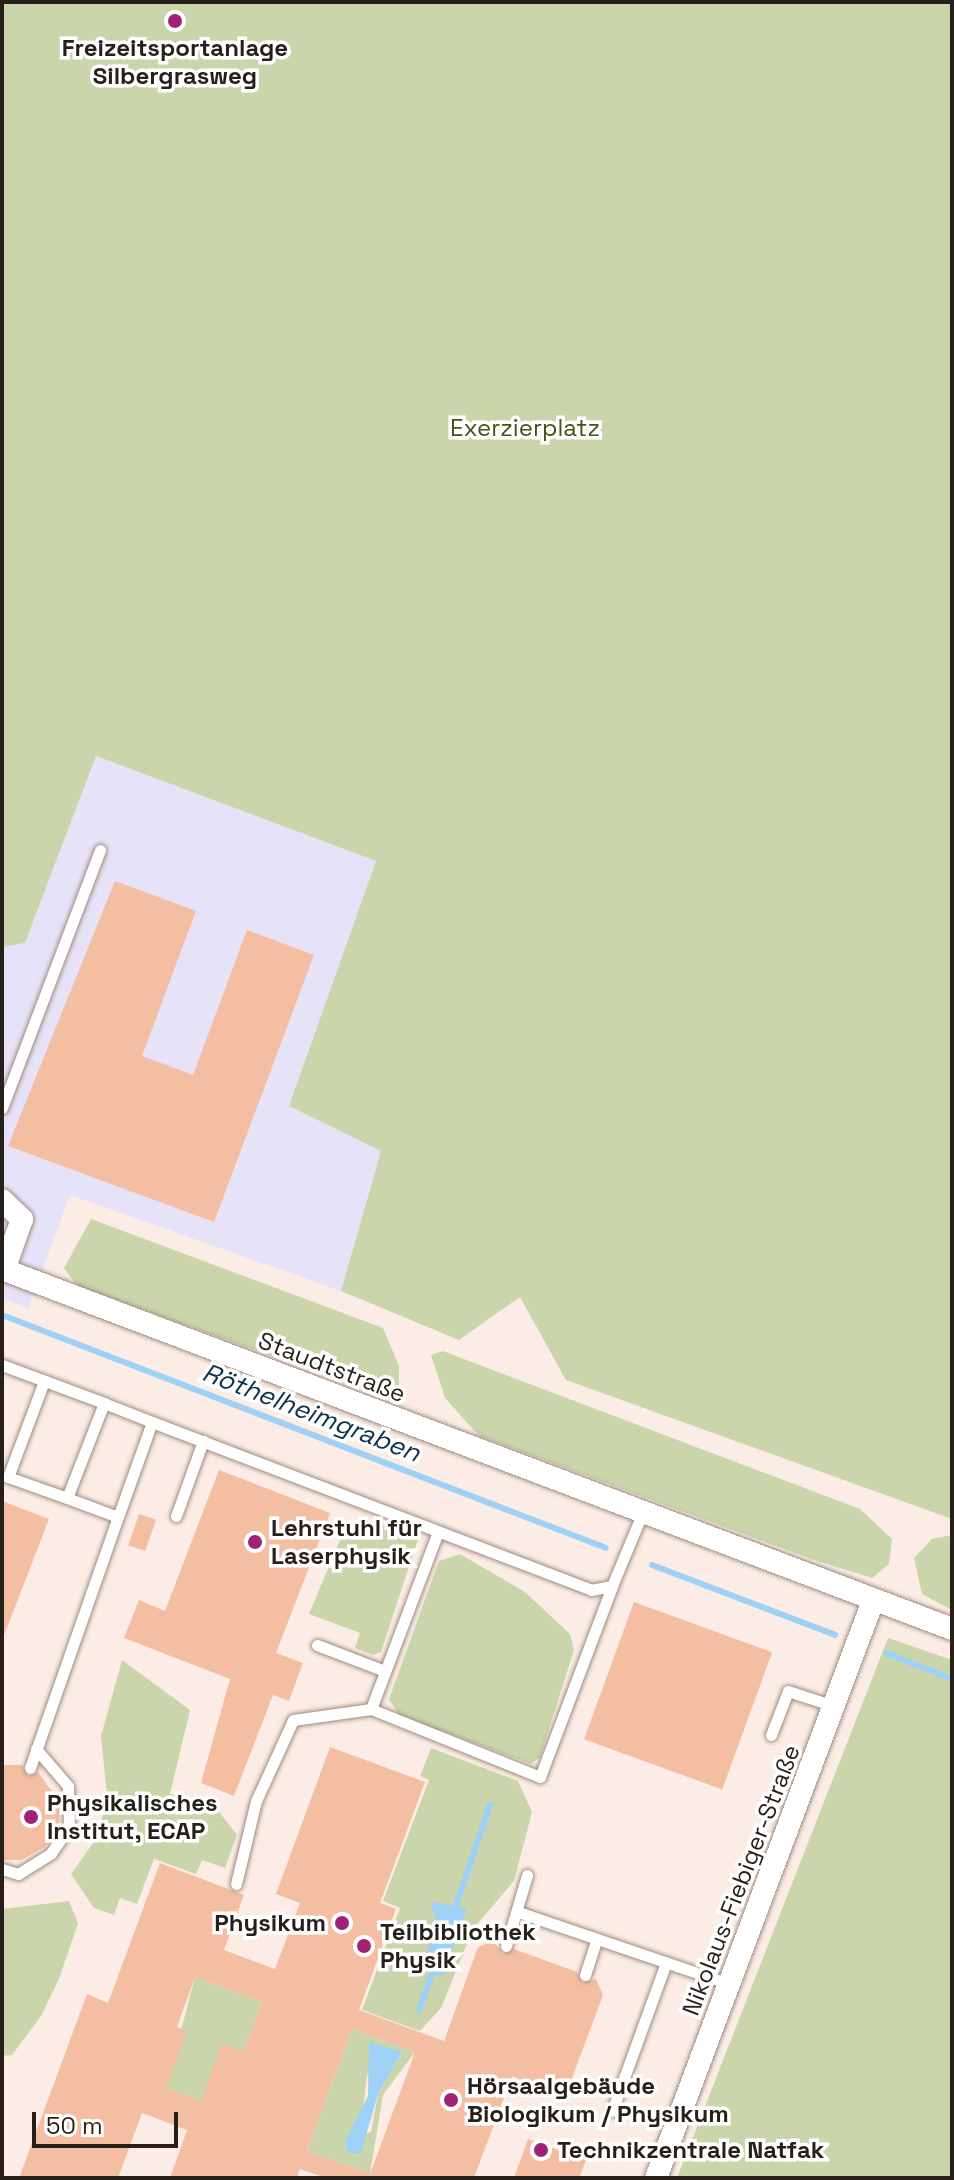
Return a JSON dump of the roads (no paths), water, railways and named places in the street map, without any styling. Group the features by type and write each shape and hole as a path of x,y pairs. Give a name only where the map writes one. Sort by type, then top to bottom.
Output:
{"street":[{"name":"Staudtstraße","path":"2,1200 22,1219 3,1270 952,1629"},
{"name":"Nikolaus-Fiebiger-Straße","path":"656,2178 873,1601"}],"lane":[{"path":"2,1108 100,850"},
{"path":"2,1365 591,1590 612,1586"},
{"path":"44,1381 8,1477 118,1517"},
{"path":"67,1498 104,1403"},
{"path":"30,1768 152,1422"},
{"path":"176,1516 203,1441"},
{"path":"236,1884 256,1801 293,1720 371,1709 540,1777 642,1514"},
{"path":"371,1709 438,1532"},
{"path":"317,1645 385,1671"},
{"path":"771,1735 788,1691 834,1706"},
{"path":"2,1869 18,1874 51,1853 69,1827 68,1786 36,1749"},
{"path":"506,1946 521,1913 527,1875"},
{"path":"521,1913 729,1984"},
{"path":"585,1975 597,1939"},
{"path":"612,2111 666,1963"}],"water":[{"path":"430,1902 467,1908 443,1976 432,1974 425,1959 437,1924"},
{"path":"369,2042 402,2052 378,2094 361,2153 348,2153 345,2141 368,2096"}],"waterway":[{"name":"Röthelheimgraben","path":"2,1315 606,1548"},
{"name":"Röthelheimgraben","path":"652,1565 835,1635"},
{"name":"Röthelheimgraben","path":"886,1653 952,1679"},
{"path":"455,1909 490,1805"},
{"path":"419,2010 434,1968"}],"place":[{"name":"Freizeitsportanlage Silbergrasweg","path":"175,21"},
{"name":"Lehrstuhl für Laserphysik","path":"255,1542"},
{"name":"Physikalisches Institut, ECAP","path":"31,1817"},
{"name":"Physikum","path":"342,1923"},
{"name":"Teilbibliothek Physik","path":"364,1946"},
{"name":"Hörsaalgebäude Biologikum / Physikum","path":"451,2100"},
{"name":"Technikzentrale Natfak","path":"541,2150"}],"park label":[{"name":"Exerzierplatz","path":"525,428"}]}
